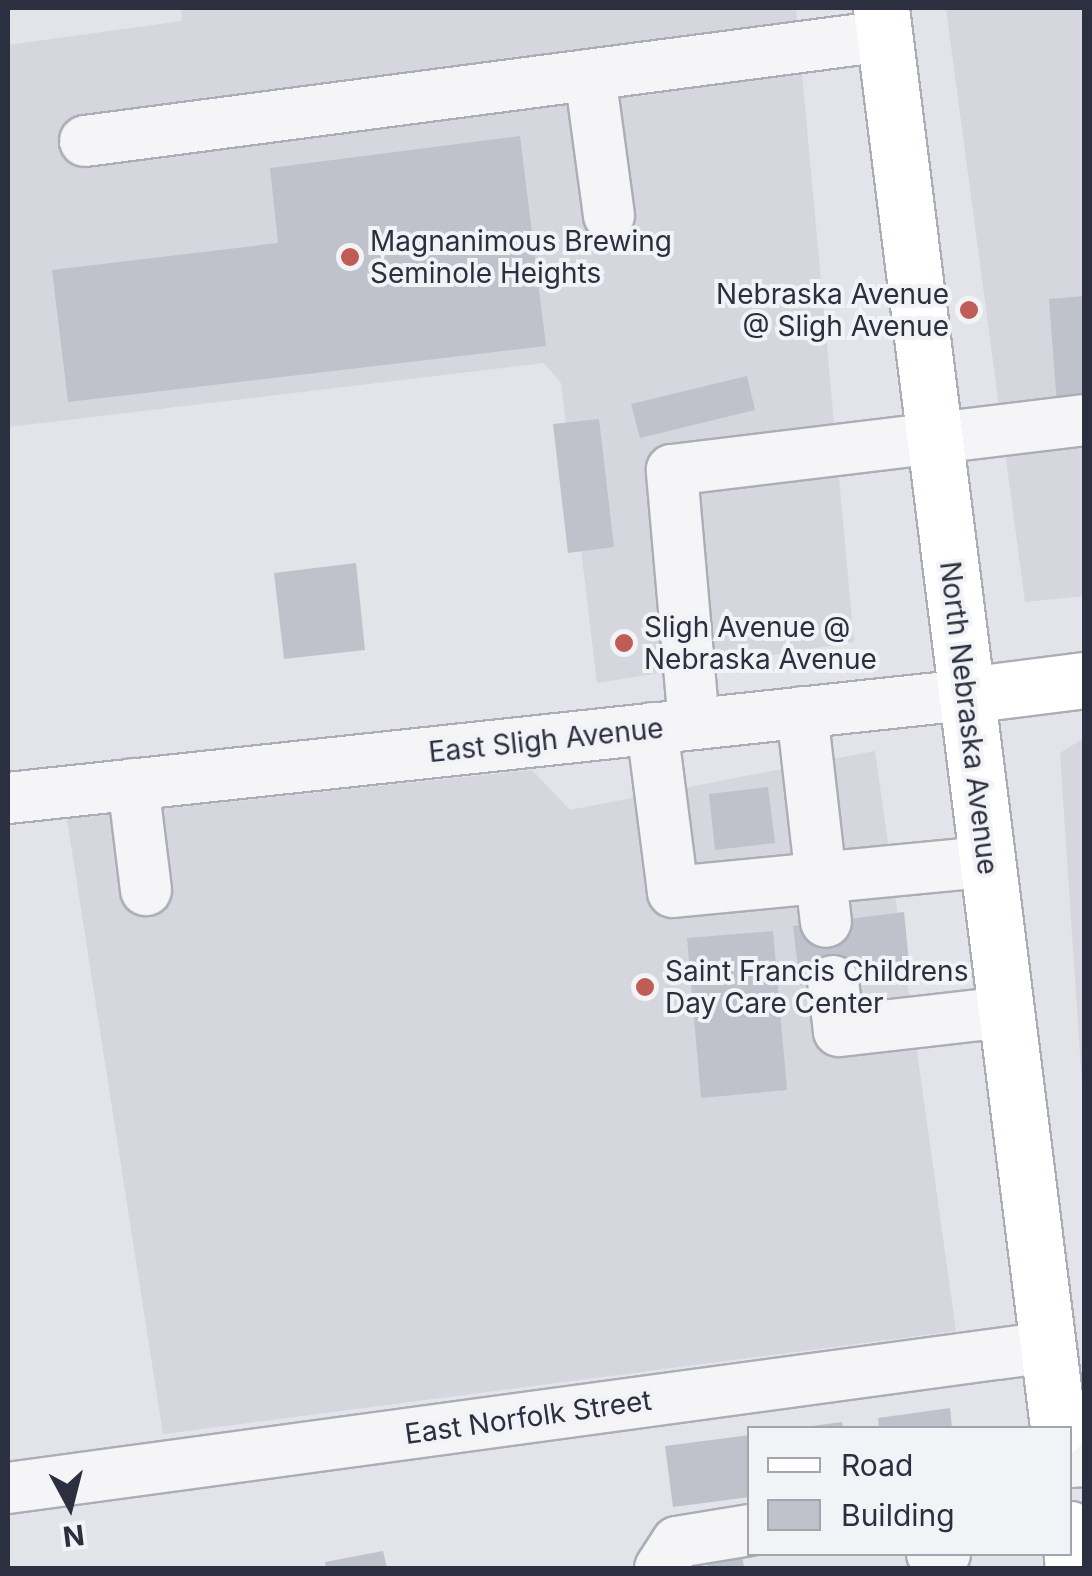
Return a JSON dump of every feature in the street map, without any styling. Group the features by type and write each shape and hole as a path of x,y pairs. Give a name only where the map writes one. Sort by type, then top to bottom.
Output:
{"main road":[{"name":"North Nebraska Avenue","path":"883,22 1058,1426"},
{"name":"East Sligh Avenue","path":"966,695 1084,680"}],"street":[{"path":"85,141 590,75 883,22"},
{"path":"590,75 609,216"},
{"path":"987,862 824,899 673,892 672,470 858,443 934,441 1084,420"},
{"name":"East Sligh Avenue","path":"8,798 966,695"},
{"path":"802,712 824,899"},
{"path":"133,784 146,890"},
{"path":"833,981 839,1031 1006,1012"},
{"name":"East Norfolk Street","path":"8,1488 1048,1347"},
{"path":"660,1568 677,1542 747,1530"}],"shaded area":[{"path":"181,8 796,8 854,642 597,683 561,383 544,363 8,427 8,45 182,21"},
{"path":"946,8 1084,8 1084,596 1025,602"},
{"path":"1084,738 1084,1114 1060,753"},
{"path":"875,751 956,1331 163,1434 67,819 532,770 570,810"}],"building":[{"name":"Magnanimous Brewing Seminole Heights","path":"520,136 546,346 68,402 52,270 278,243 270,168"},
{"path":"1084,296 1084,403 1057,405 1049,299"},
{"path":"747,376 755,410 640,438 631,404"},
{"path":"599,419 614,547 568,553 553,424"},
{"path":"356,563 365,650 284,659 274,573"},
{"path":"768,787 775,843 715,850 709,794"},
{"path":"904,912 910,972 800,985 793,926"},
{"path":"773,931 787,1090 701,1098 687,938"},
{"path":"950,1408 952,1426 879,1426 878,1418"},
{"path":"747,1435 747,1497 673,1507 665,1446"},
{"path":"741,1545 744,1568 708,1568 705,1551"},
{"path":"383,1551 387,1568 326,1568 325,1562"}],"place":[{"name":"Magnanimous Brewing Seminole Heights","path":"350,257"},
{"name":"Nebraska Avenue @ Sligh Avenue","path":"969,310"},
{"name":"Sligh Avenue @ Nebraska Avenue","path":"624,643"},
{"name":"Saint Francis Childrens Day Care Center","path":"645,987"}]}
